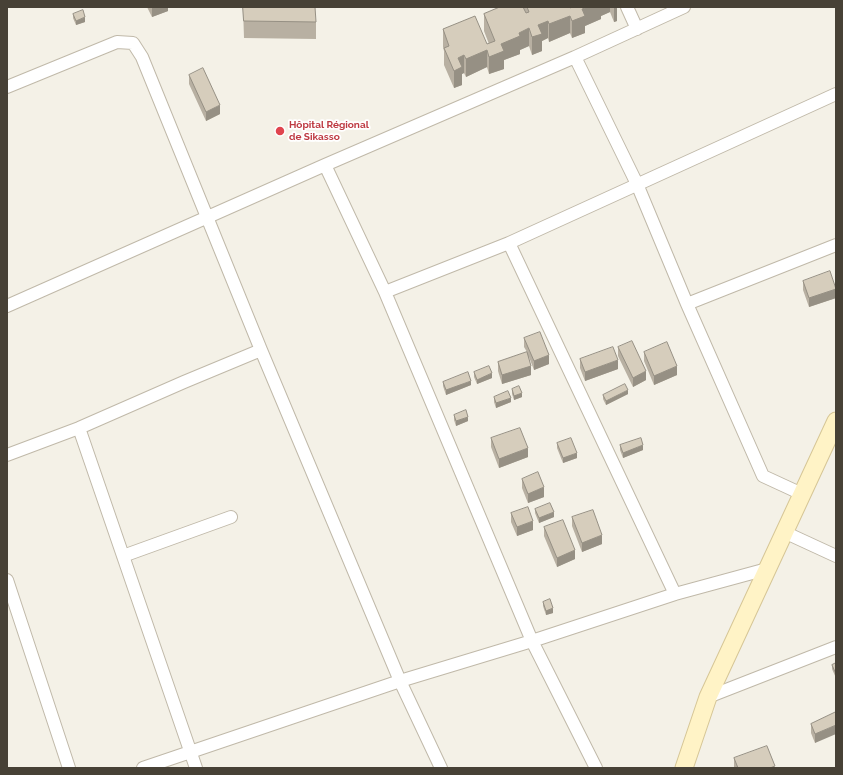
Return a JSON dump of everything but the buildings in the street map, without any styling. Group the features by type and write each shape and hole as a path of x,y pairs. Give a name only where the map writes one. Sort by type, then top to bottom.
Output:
{"street":[{"path":"627,7 637,29"},
{"path":"7,306 325,165 576,57 684,7"},
{"path":"7,87 117,42 133,43 142,57 261,350 400,681 441,768"},
{"path":"576,57 637,184 687,304 763,476 802,494"},
{"path":"385,292 508,243 836,94"},
{"path":"325,165 385,292 532,641 596,768"},
{"path":"508,243 674,594"},
{"path":"687,304 836,245"},
{"path":"7,455 79,428 261,350"},
{"path":"684,768 708,697 836,421"},
{"path":"79,428 196,768"},
{"path":"123,556 231,518"},
{"path":"784,532 836,556"},
{"path":"143,768 400,681 532,641 674,594 767,569"},
{"path":"7,580 69,768"},
{"path":"708,697 836,647"}],"place":[{"name":"Hôpital Régional de Sikasso","path":"280,131"}]}
